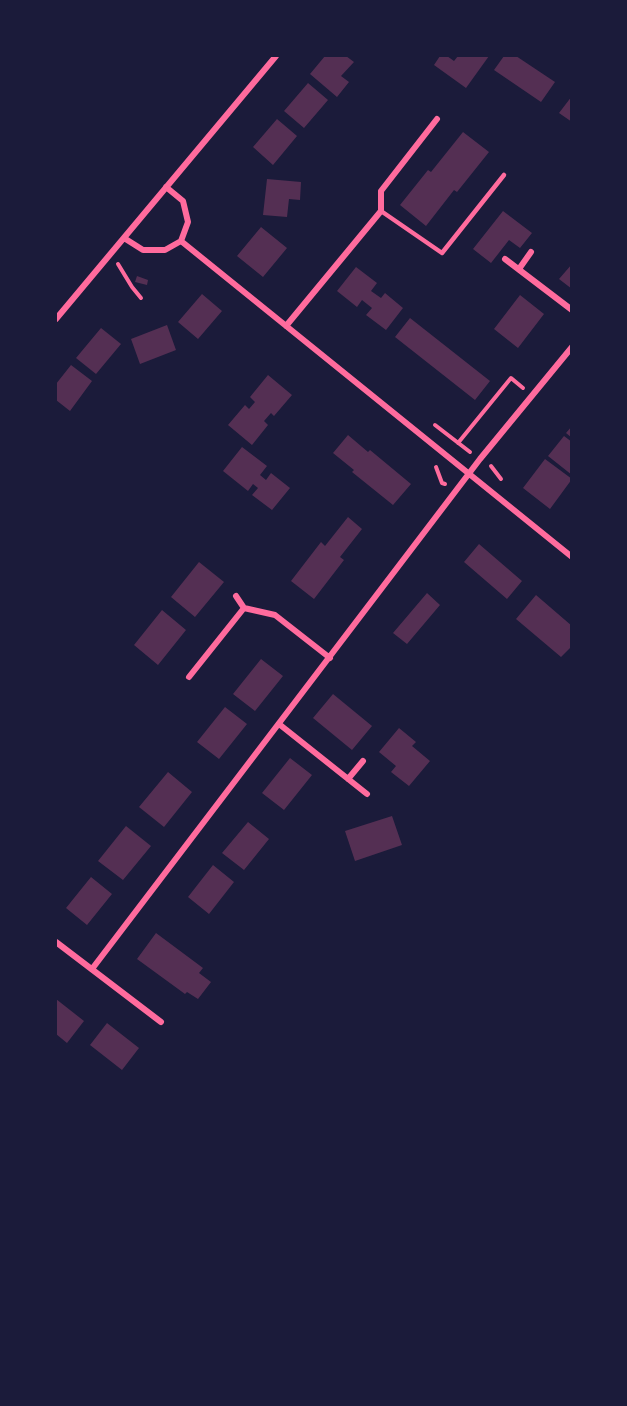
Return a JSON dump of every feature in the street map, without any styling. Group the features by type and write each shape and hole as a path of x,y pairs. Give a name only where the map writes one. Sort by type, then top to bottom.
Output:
{"street":[{"path":"56,319 276,56"},
{"path":"286,326 381,211 381,191 437,120"},
{"path":"124,238 143,250 165,250 181,241 188,222 183,201 166,187"},
{"path":"181,241 572,557"},
{"path":"519,269 531,252"},
{"path":"505,259 572,309"},
{"path":"92,969 469,474 572,347"},
{"path":"236,596 244,608 275,615 330,658"},
{"path":"189,677 244,608"},
{"path":"279,724 367,794"},
{"path":"348,778 363,760"},
{"path":"56,942 161,1022"}],"lane":[{"path":"381,211 442,253 504,176"}],"path":[{"path":"117,262 141,298"},
{"path":"458,443 511,378 526,390"}],"building":[{"path":"325,56 346,56 354,62 341,76 349,82 337,97 310,74"},
{"path":"440,56 447,56 454,61 458,56 489,56 466,88 434,65"},
{"path":"504,56 516,56 555,82 541,102 494,70"},
{"path":"308,83 328,100 304,128 284,111"},
{"path":"572,96 572,122 559,113"},
{"path":"277,119 297,136 273,165 253,147"},
{"path":"463,132 489,152 457,192 454,190 426,226 400,205 428,170 431,172"},
{"path":"267,179 301,182 300,200 289,199 287,217 263,215"},
{"path":"503,211 532,233 520,248 509,240 491,263 473,249"},
{"path":"261,227 287,248 263,277 237,256"},
{"path":"572,264 572,289 559,279"},
{"path":"356,267 377,283 371,291 381,298 385,293 403,308 386,330 366,315 372,308 362,300 357,307 337,291"},
{"path":"137,276 148,280 147,285 135,282"},
{"path":"202,294 222,311 198,339 178,322"},
{"path":"520,295 544,314 518,348 494,329"},
{"path":"410,318 490,381 475,400 395,337"},
{"path":"167,325 176,350 140,364 131,339"},
{"path":"101,328 121,344 96,374 76,358"},
{"path":"71,365 92,381 70,411 56,400 56,384"},
{"path":"268,375 292,395 274,416 271,413 264,421 268,425 252,445 228,425 245,405 249,409 255,402 250,397"},
{"path":"572,426 572,438 566,433"},
{"path":"348,435 411,484 393,505 352,472 354,470 333,453"},
{"path":"564,436 572,442 572,475 548,456"},
{"path":"242,447 267,466 260,475 266,480 271,473 290,488 272,510 252,495 258,488 253,484 248,491 223,471"},
{"path":"545,459 572,479 550,509 523,488"},
{"path":"348,517 362,529 340,557 344,560 314,599 291,581 321,542 325,546"},
{"path":"479,544 522,581 507,599 464,562"},
{"path":"199,562 224,582 195,617 171,597"},
{"path":"427,593 440,605 407,644 393,633"},
{"path":"536,595 572,626 572,646 561,657 516,619"},
{"path":"162,610 186,630 158,665 134,645"},
{"path":"261,659 283,676 255,711 233,694"},
{"path":"333,694 372,726 352,750 313,718"},
{"path":"225,707 247,724 219,759 197,742"},
{"path":"399,728 416,742 412,746 430,761 409,786 391,772 396,766 379,752"},
{"path":"290,758 312,775 284,810 262,793"},
{"path":"168,772 192,792 164,827 139,807"},
{"path":"392,816 402,845 355,861 345,831"},
{"path":"248,822 269,839 244,870 222,853"},
{"path":"126,826 151,846 123,880 98,861"},
{"path":"213,865 234,882 209,914 188,897"},
{"path":"91,877 112,894 87,925 66,908"},
{"path":"156,933 203,968 199,973 211,982 198,999 187,992 185,994 137,959"},
{"path":"56,999 84,1021 67,1043 56,1034"},
{"path":"107,1023 139,1048 122,1070 90,1045"}]}
